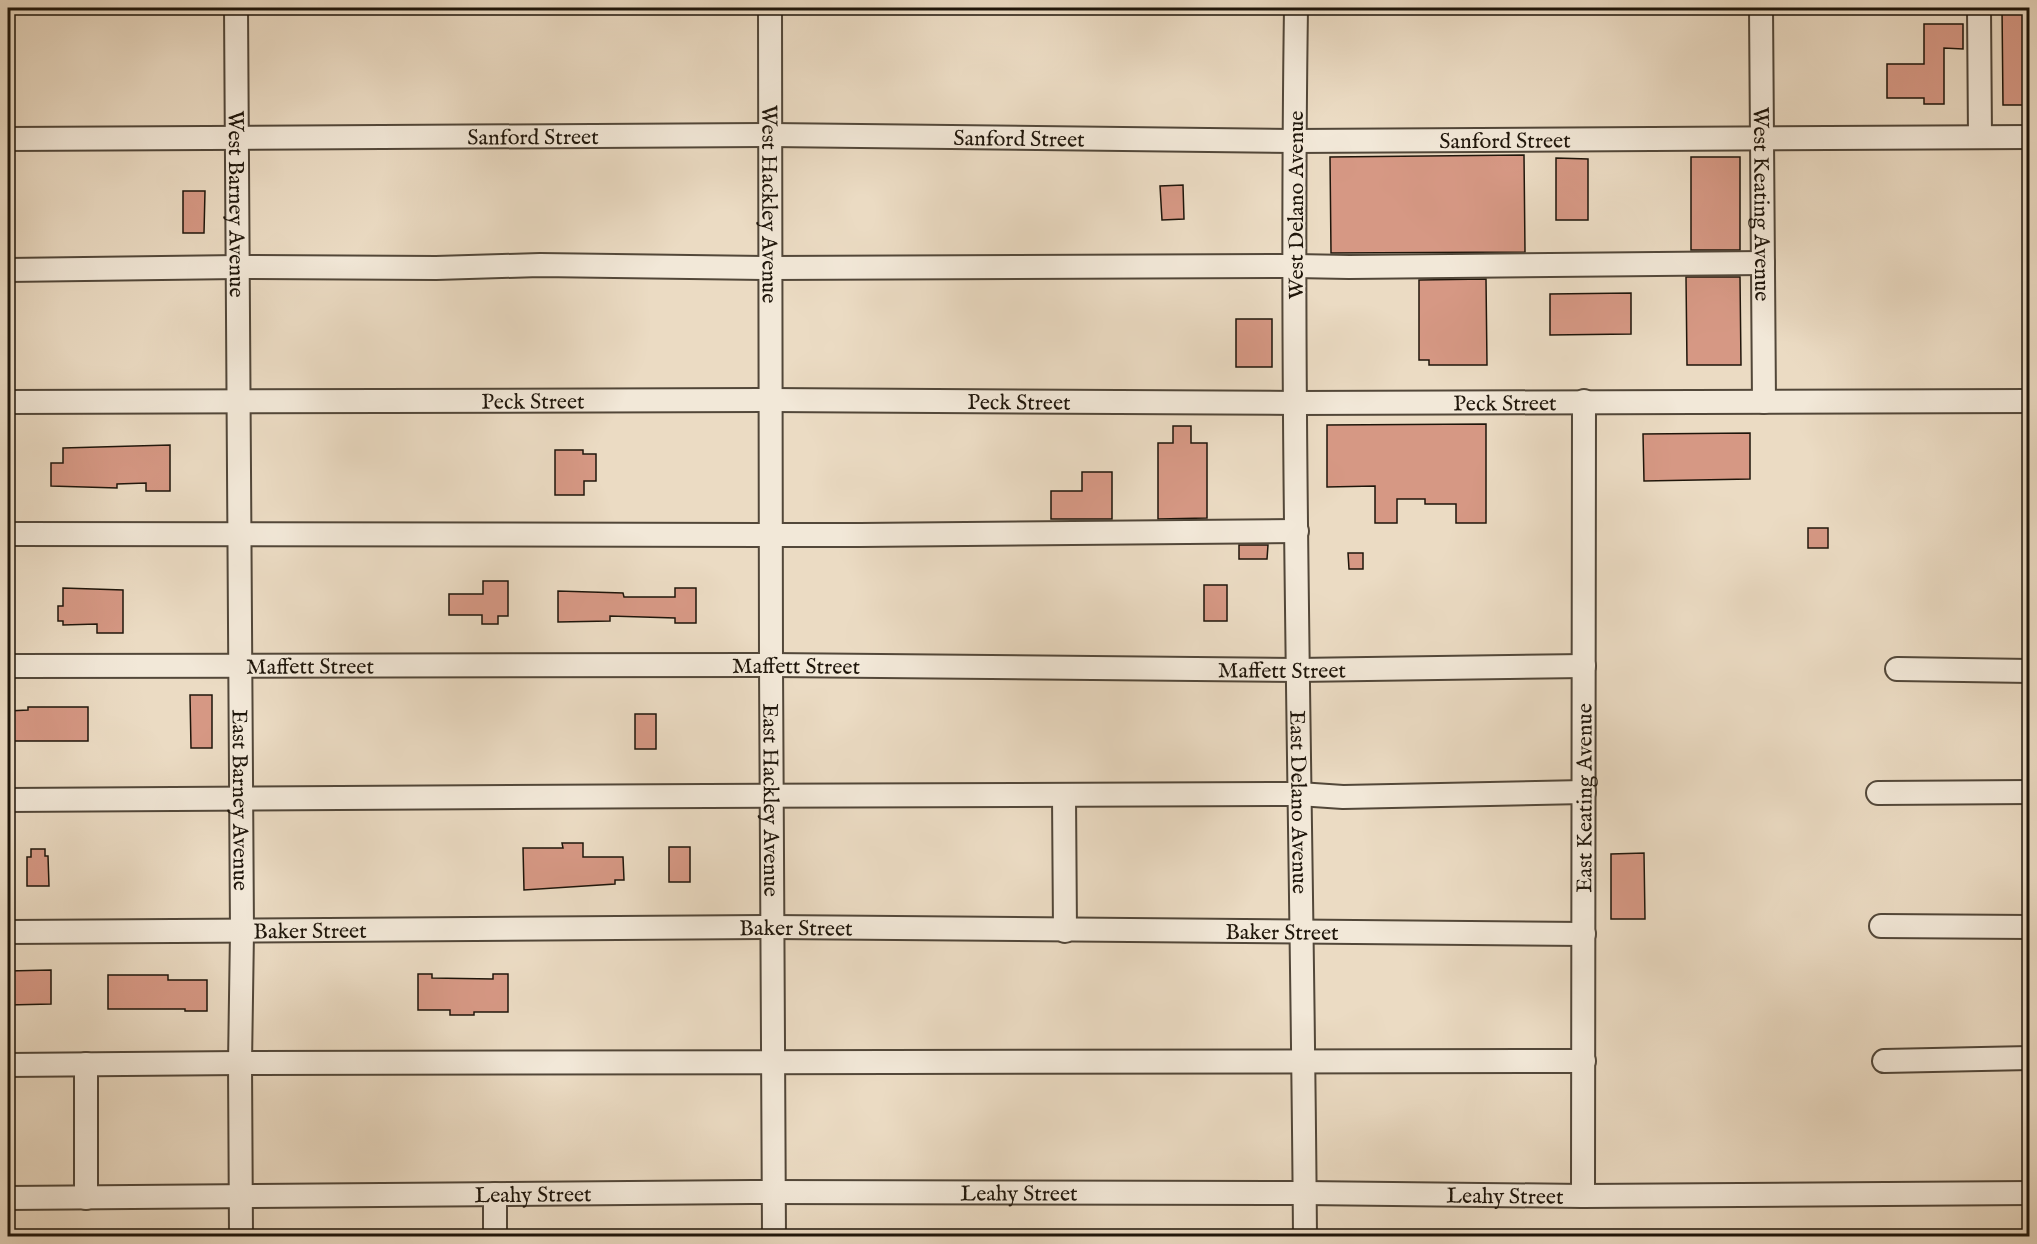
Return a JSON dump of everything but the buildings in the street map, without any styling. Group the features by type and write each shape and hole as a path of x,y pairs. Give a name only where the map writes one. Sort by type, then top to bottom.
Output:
{"street":[{"name":"West Barney Avenue","path":"236,8 239,401"},
{"name":"West Hackley Avenue","path":"770,8 770,400"},
{"path":"1290,8 1296,8"},
{"name":"West Delano Avenue","path":"1296,8 1294,141 1296,403"},
{"name":"West Keating Avenue","path":"1761,8 1764,402"},
{"path":"1979,8 1980,137"},
{"name":"Sanford Street","path":"8,139 771,135 1294,141 2030,137"},
{"path":"8,270 238,267 355,269 540,265 771,268 1360,267 1763,263"},
{"name":"East Hackley Avenue","path":"770,400 774,1236"},
{"name":"East Barney Avenue","path":"239,401 241,1236"},
{"name":"East Keating Avenue","path":"1583,1196 1584,401"},
{"name":"Peck Street","path":"8,402 2030,401"},
{"name":"East Delano Avenue","path":"1296,403 1297,670 1305,1236"},
{"path":"8,534 1297,531"},
{"name":"Maffett Street","path":"8,666 771,665 1297,670 1584,666"},
{"path":"1897,669 2030,671"},
{"path":"8,800 240,797 1299,794 1343,797 1584,792"},
{"path":"1878,793 2030,792"},
{"path":"1064,796 1065,931"},
{"path":"1881,926 2030,927"},
{"name":"Baker Street","path":"8,932 773,927 1584,934"},
{"path":"1884,1060 2030,1058"},
{"path":"8,1065 1584,1061"},
{"path":"86,1064 86,1198"},
{"name":"Leahy Street","path":"8,1198 774,1192 1583,1196 2030,1193"},
{"path":"495,1194 495,1236"}]}
